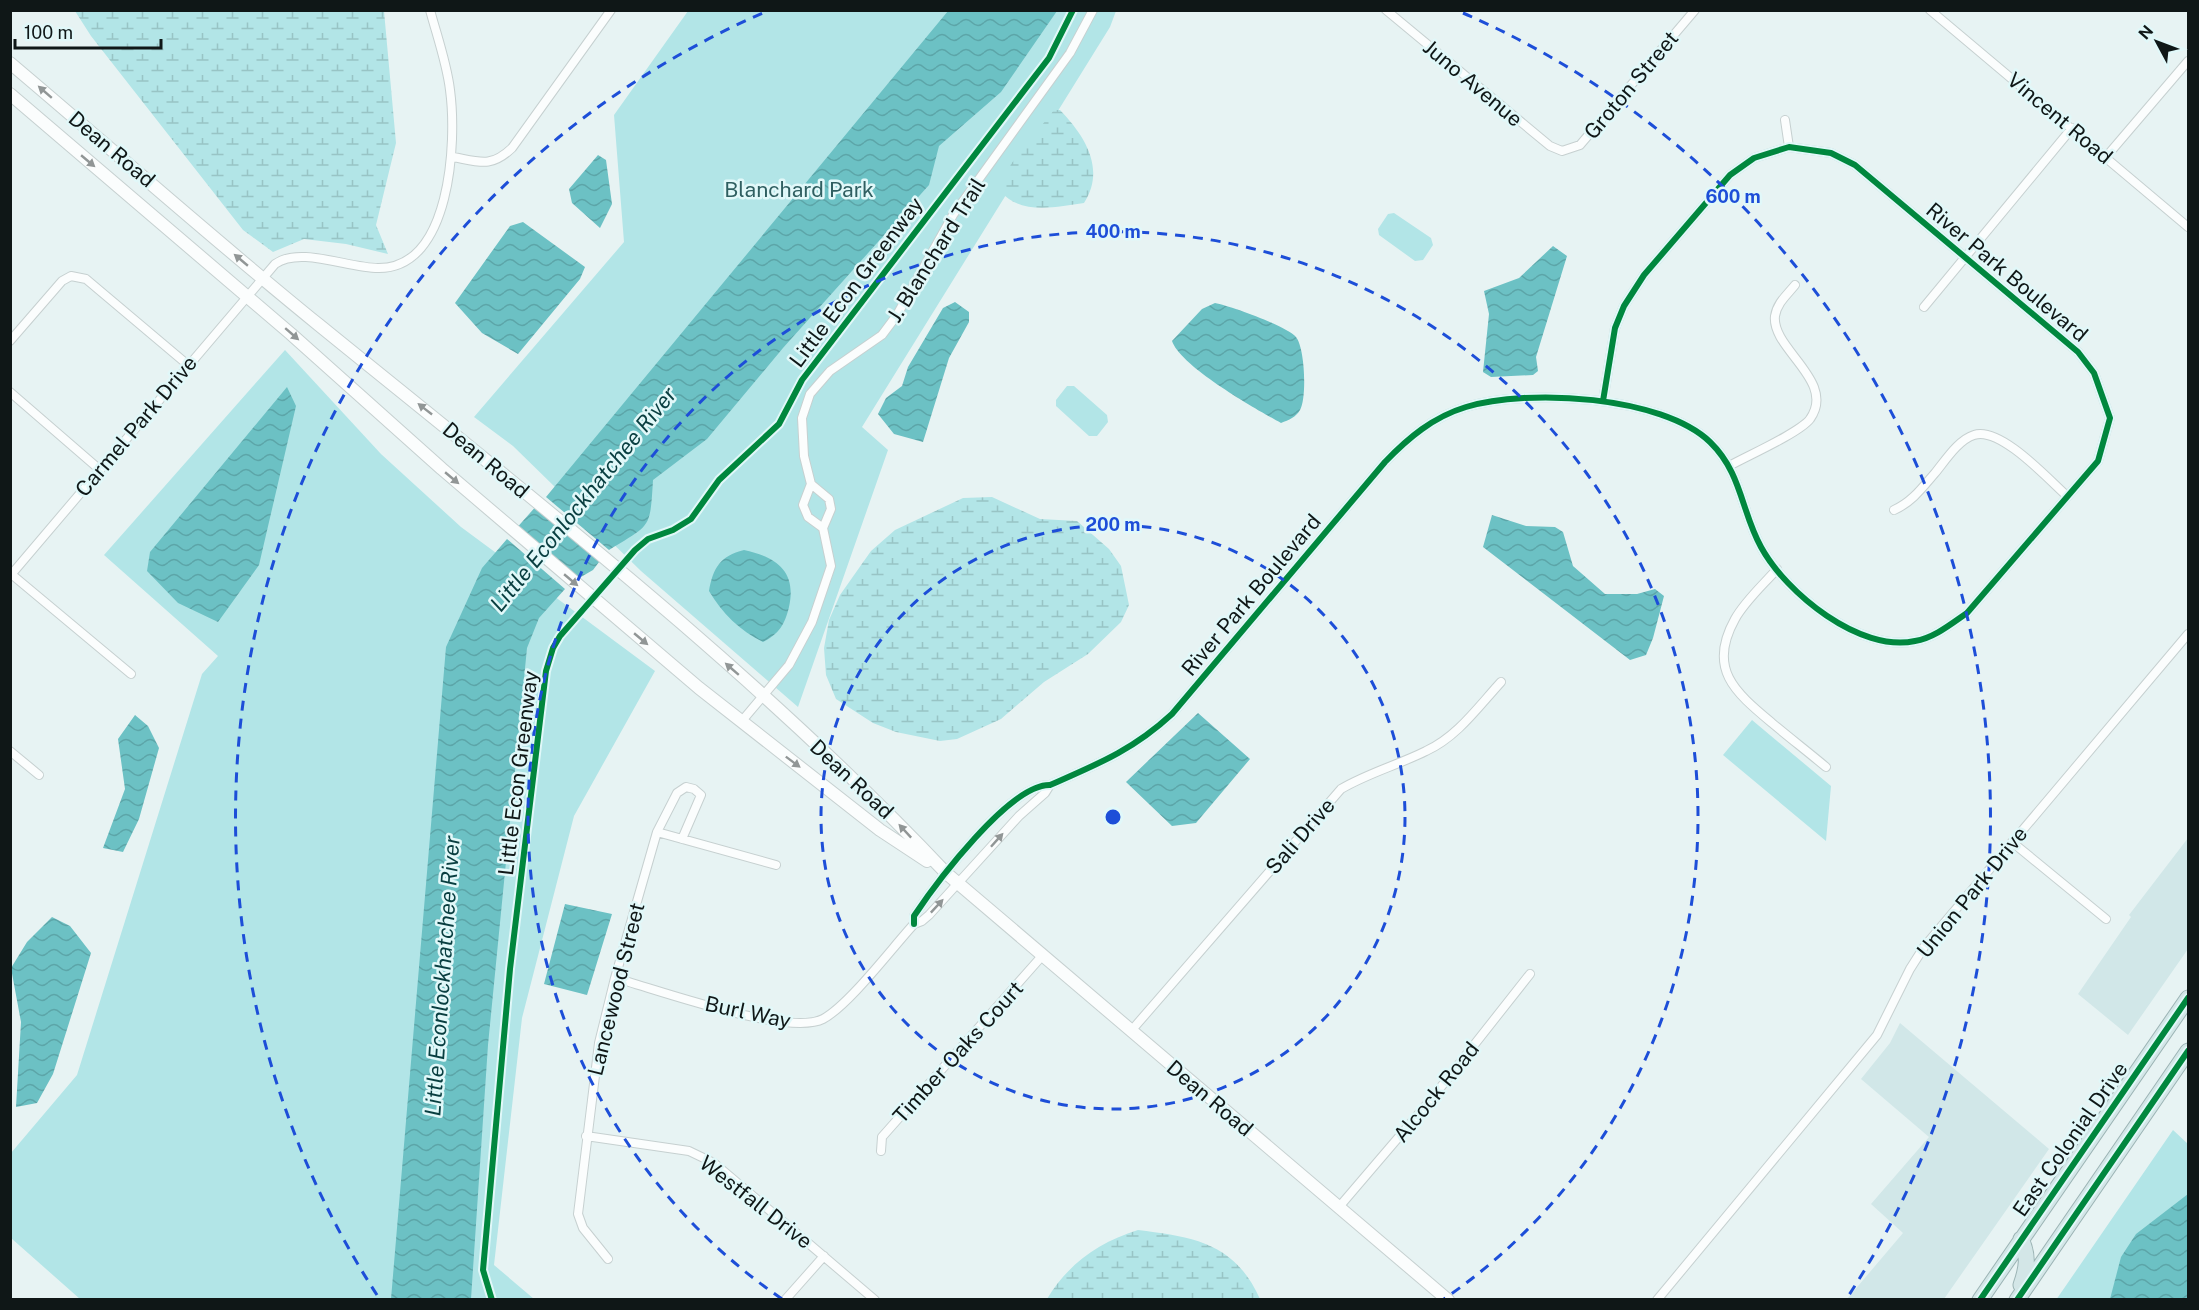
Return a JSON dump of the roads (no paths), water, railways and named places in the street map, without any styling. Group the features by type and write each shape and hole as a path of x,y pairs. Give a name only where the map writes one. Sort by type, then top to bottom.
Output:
{"highway":[{"name":"East Colonial Drive","path":"1980,1299 2188,998"},
{"path":"2017,1299 2188,1051"},
{"path":"2017,1299 2027,1267 2027,1251 2021,1239"}],"main road":[{"name":"Dean Road","path":"10,63 263,278 518,487 763,696 891,816 945,873 1448,1299"},
{"name":"Dean Road","path":"10,94 247,296 495,514 741,722 880,830 945,873"}],"street":[{"name":"Carmel Park Drive","path":"11,574 275,264 287,258 303,257 378,268 395,266 412,258 425,246 436,224 453,157 450,89 430,10"},
{"path":"453,157 483,163 499,160 512,148 611,10"},
{"name":"J. Blanchard Trail","path":"823,528 804,512 804,499 811,484 801,431 802,418 810,394 830,371 882,335 897,315 953,215 1070,53 1093,10"},
{"name":"Juno Avenue","path":"1386,10 1550,146 1562,150"},
{"name":"Groton Street","path":"1562,150 1580,146 1695,10"},
{"name":"Vincent Road","path":"1934,12 2188,227"},
{"path":"2106,157 2188,61"},
{"path":"1785,120 1789,147"},
{"path":"1924,307 2072,128"},
{"name":"River Park Boulevard","path":"945,873 1013,801 1038,784 1050,785 1122,753 1150,734 1172,714 1385,462 1410,437 1437,419 1478,405 1550,398 1603,401 1662,415 1690,428 1709,441 1731,465 1750,523 1762,548 1777,569 1838,624 1866,638 1888,642 1916,641 1941,631 1967,614 2098,461 2110,418 2094,373 2078,352 1854,165 1831,153 1789,147 1755,158 1730,175 1644,275 1615,328 1603,401"},
{"path":"10,340 62,281 71,276 86,279 188,365"},
{"path":"1731,465 1800,428 1811,418 1816,400 1813,384 1780,333 1775,318 1779,303 1795,285"},
{"path":"10,392 99,469"},
{"path":"1894,510 1909,504 1960,443 1974,435 1990,434 2005,442 2067,496"},
{"path":"741,722 789,665 812,622 831,566 823,528 831,509 829,499 823,490 811,484"},
{"path":"1777,569 1736,617 1728,634 1723,654 1726,674 1733,688 1745,701 1826,767"},
{"path":"11,574 130,674"},
{"name":"Union Park Drive","path":"1657,1299 1877,1035 1910,969 1924,947 2188,634"},
{"name":"Sali Drive","path":"1131,1031 1341,789 1359,778 1427,751 1446,739 1500,682"},
{"path":"10,751 39,775"},
{"name":"River Park Boulevard","path":"958,884 1050,785"},
{"name":"Lancewood Street","path":"608,1259 583,1228 578,1214 599,1043 615,978 657,832 677,793 686,787 694,789 701,795 682,839"},
{"path":"657,832 776,865"},
{"path":"2012,842 2106,919"},
{"name":"Burl Way","path":"914,924 914,916 945,873"},
{"name":"Burl Way","path":"615,978 766,1020 793,1024 821,1020 840,1006 914,924 922,921 958,884"},
{"name":"Timber Oaks Court","path":"881,1152 882,1137 1042,956"},
{"name":"Alcock Road","path":"1339,1207 1432,1097 1530,974"},
{"name":"Westfall Drive","path":"586,1136 689,1151 714,1163 874,1299"},
{"path":"785,1299 824,1256"}],"water":[{"name":"Little Econlockhatchee River","path":"948,11 1057,11 1001,92 939,146 929,185 783,348 707,439 653,480 651,508 646,524 641,530 609,550 546,497"},
{"path":"598,155 606,160 612,204 600,228 572,203 569,189"},
{"path":"523,222 585,267 580,279 518,354 482,333 455,303 510,226"},
{"path":"1553,246 1567,256 1536,357 1538,371 1533,375 1491,377 1483,372 1489,314 1484,291 1519,278"},
{"path":"955,302 969,312 969,322 949,358 923,442 894,434 878,414 886,398 902,386 908,367 943,308"},
{"path":"1215,303 1270,322 1296,337 1303,362 1304,395 1300,410 1294,416 1281,423 1204,375 1178,351 1172,341 1202,309"},
{"path":"287,387 296,406 259,565 218,622 178,603 147,571 150,552"},
{"path":"538,504 602,558 593,570 574,581 514,531"},
{"path":"1492,515 1526,526 1555,527 1563,532 1573,566 1605,594 1637,594 1655,589 1664,596 1646,655 1630,660 1483,547"},
{"name":"Little Econlockhatchee River","path":"507,539 565,589 539,618 527,648 488,1045 471,1299 391,1299 446,647 482,568"},
{"path":"744,550 774,562 782,568 790,584 791,595 786,619 773,636 763,642 732,621 709,591 719,564 729,556"},
{"path":"1198,713 1250,759 1196,823 1172,826 1126,782"},
{"path":"135,715 148,726 159,748 139,819 123,852 103,848 125,789 118,739"},
{"path":"565,904 612,914 587,995 544,984"},
{"path":"52,917 70,926 91,953 53,1074 37,1103 16,1107 21,1022 11,968 27,942"},
{"path":"2188,1194 2188,1299 2110,1299 2121,1257 2136,1234"}],"park label":[{"name":"Blanchard Park","path":"799,189"}]}
